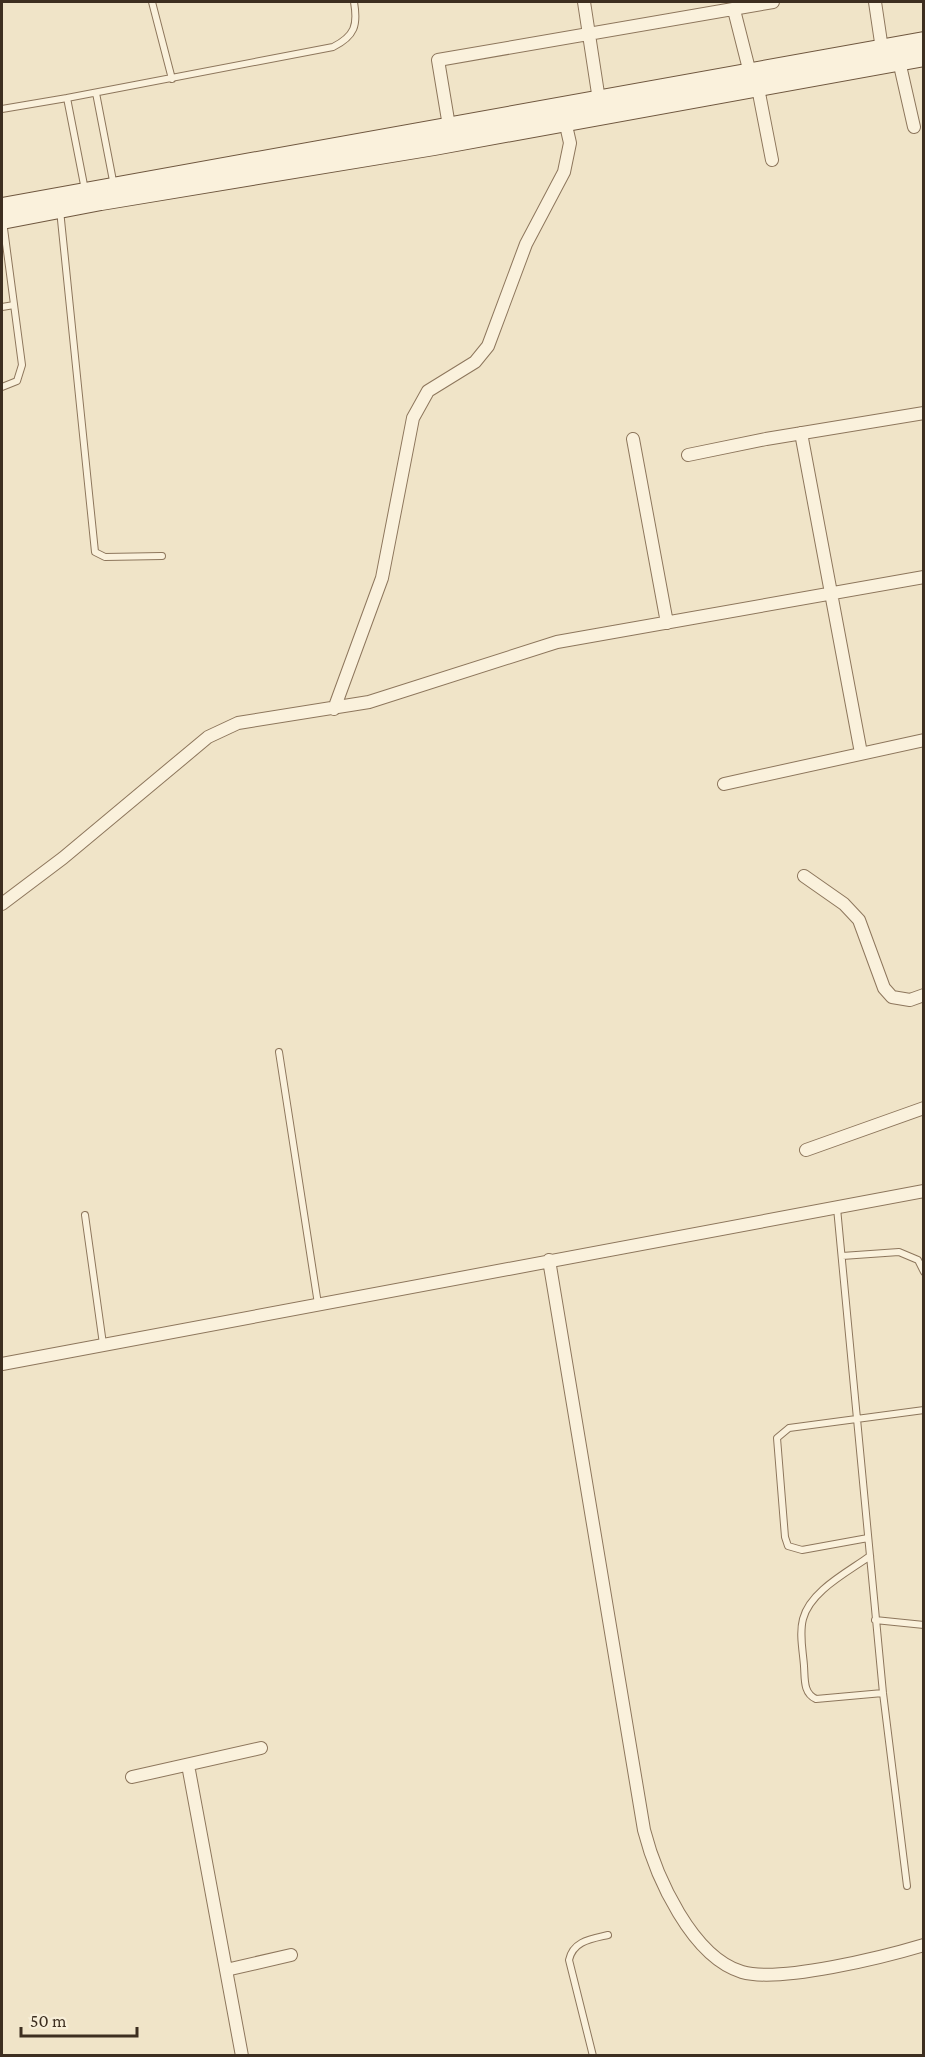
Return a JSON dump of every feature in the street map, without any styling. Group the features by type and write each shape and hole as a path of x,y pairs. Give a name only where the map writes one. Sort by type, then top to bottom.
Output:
{"street":[{"path":"584,2 599,100"},
{"path":"449,126 438,60 588,32 773,2"},
{"path":"875,2 882,49"},
{"path":"734,10 754,81 772,160"},
{"path":"2,216 60,209 565,121 754,81 882,49 924,42"},
{"path":"2,216 86,191 599,100 924,57"},
{"path":"899,61 914,127"},
{"path":"334,709 382,578 413,418 428,391 475,362 488,346 526,244 564,172 570,143 565,121"},
{"path":"688,455 924,412"},
{"path":"801,433 861,753"},
{"path":"633,439 667,623"},
{"path":"2,904 63,858 215,733 255,718 334,709 397,695 523,651 924,577"},
{"path":"724,784 924,740"},
{"path":"804,876 844,904 859,920 885,988 892,997 910,1000 924,995"},
{"path":"806,1150 924,1108"},
{"path":"2,1364 924,1191"},
{"path":"549,1260 644,1830 658,1876 668,1898 706,1949 724,1964 743,1972 764,1975 843,1965 924,1945"},
{"path":"132,1777 261,1748"},
{"path":"188,1765 242,2055"},
{"path":"226,1970 291,1955"}],"lane":[{"path":"152,2 172,79"},
{"path":"2,109 172,79 333,47 347,40 354,28 354,2"},
{"path":"96,93 114,187"},
{"path":"67,98 86,191"},
{"path":"60,209 95,552 105,557 162,556"},
{"path":"2,216 21,374 17,381 2,387"},
{"path":"2,307 14,305"},
{"path":"279,1052 318,1304"},
{"path":"837,1207 875,1620 908,1886"},
{"path":"85,1215 103,1344"},
{"path":"842,1256 899,1252 918,1260 924,1272"},
{"path":"868,1539 802,1550 788,1546 785,1537 777,1444 780,1433 789,1428 924,1410"},
{"path":"870,1556 821,1593 807,1609 801,1628 805,1686 811,1696 816,1698 883,1693"},
{"path":"875,1620 924,1625"},
{"path":"593,2055 569,1960 570,1953 580,1943 608,1935"}]}
